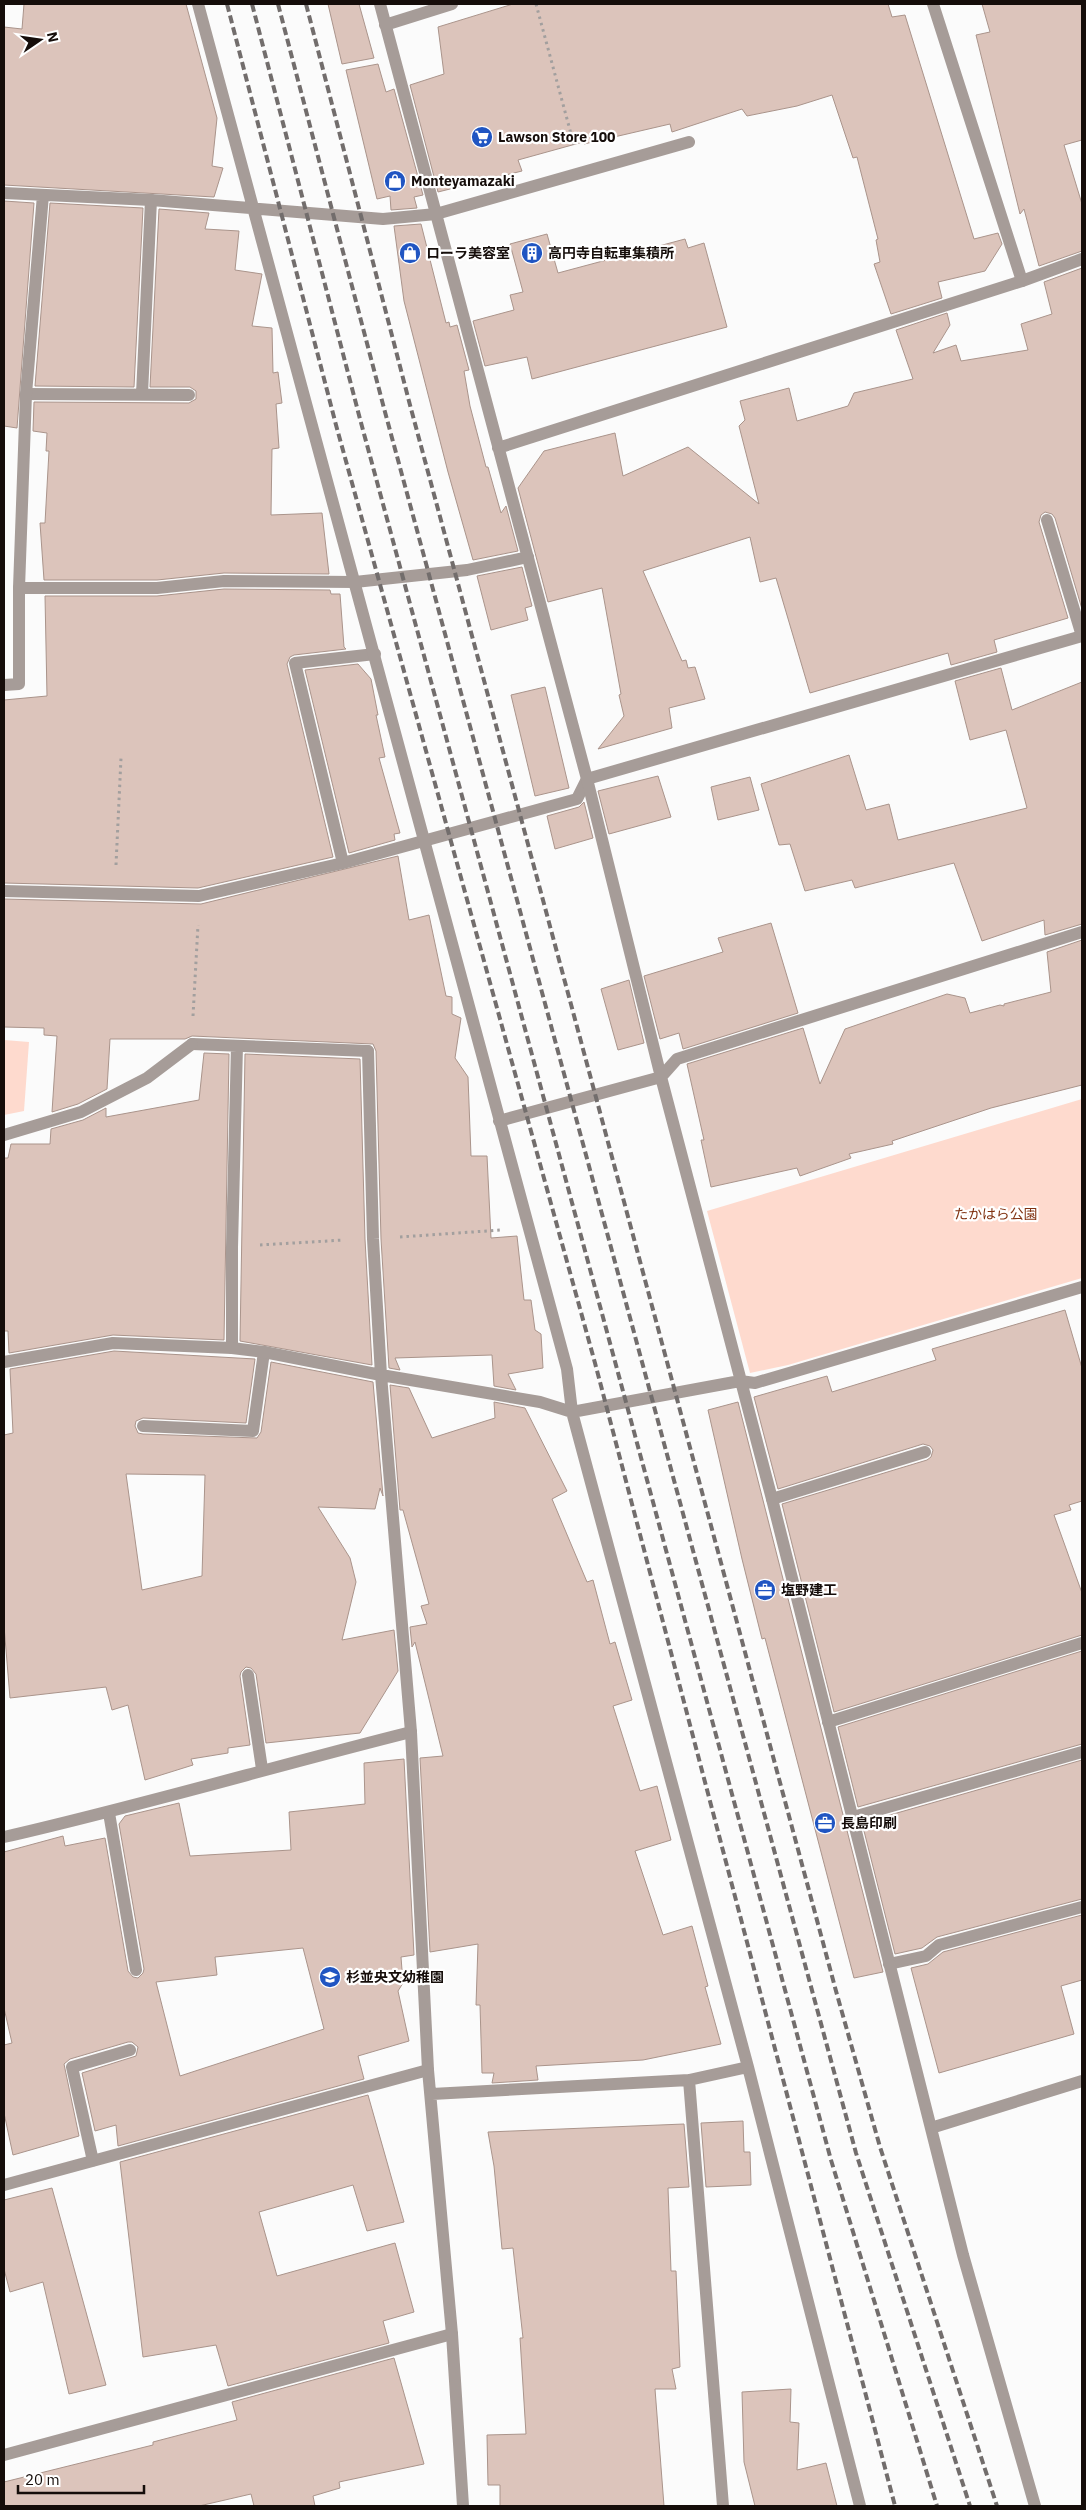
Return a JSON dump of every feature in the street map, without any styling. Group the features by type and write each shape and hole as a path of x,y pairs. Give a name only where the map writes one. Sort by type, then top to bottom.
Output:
{"street":[{"path":"198,4 356,582 567,1369 572,1412 748,2067 860,2506"},
{"path":"380,4 587,779 661,1077 772,1499 966,2264 1035,2506"},
{"path":"385,25 452,4"},
{"path":"932,4 1022,281"},
{"path":"4,193 151,200 383,219 436,214 689,142"},
{"path":"4,685 19,684 19,588 26,394 43,195"},
{"path":"142,394 151,200"},
{"path":"498,448 1022,281 1082,259"},
{"path":"26,394 188,395"},
{"path":"4,892 199,896 343,863 577,799 587,779 1082,636 1047,520"},
{"path":"19,588 157,588 224,581 356,582 467,570 528,557"},
{"path":"343,863 295,663 375,654"},
{"path":"499,1121 661,1077 677,1059 1082,932"},
{"path":"4,1135 81,1112 147,1078 192,1044 368,1051 373,1239 381,1375 411,1732 428,2070 432,2094 452,2334 463,2506"},
{"path":"232,1348 232,1247 237,1046"},
{"path":"4,1362 113,1343 232,1348 264,1352 381,1375 540,1402 572,1412 740,1381 755,1383 1082,1286"},
{"path":"143,1426 253,1431 264,1352"},
{"path":"772,1499 925,1452"},
{"path":"828,1722 1082,1643"},
{"path":"248,1675 262,1769"},
{"path":"4,1837 109,1813 262,1769 411,1732"},
{"path":"853,1817 1082,1752"},
{"path":"109,1813 136,1970"},
{"path":"889,1964 926,1956 939,1945 1082,1908"},
{"path":"93,2161 72,2067 130,2050"},
{"path":"432,2094 689,2080 748,2067"},
{"path":"4,2185 428,2070"},
{"path":"689,2080 724,2506"},
{"path":"931,2128 1082,2081"},
{"path":"4,2455 452,2334"}],"path":[{"path":"536,4 582,172"},
{"path":"115,895 121,758"},
{"path":"192,1044 199,896"},
{"path":"232,1247 529,1229"}],"green space":[{"path":"4,1040 29,1042 24,1111 4,1115"},
{"name":"たかはら公園","path":"1082,1099 1082,1278 788,1365 750,1373 707,1211"}],"building":[{"path":"24,4 186,4 217,118 212,166 223,168 214,197 4,185 4,27 22,29"},
{"path":"328,4 359,4 374,58 342,64"},
{"path":"513,4 888,4 892,17 905,15 974,239 998,233 1002,244 985,271 938,282 942,298 891,314 874,264 880,262 876,240 878,239 857,157 853,158 832,95 797,106 747,116 742,109 672,132 670,124 584,144 583,142 518,160 522,171 438,192 410,85 444,74 438,27"},
{"path":"982,4 1082,4 1082,140 1064,145 1082,204 1082,251 1039,266 1024,209 1020,214 976,35 990,32"},
{"path":"378,64 386,92 394,89 423,195 414,197 417,208 391,210 390,196 377,199 346,70"},
{"path":"4,201 34,203 17,428 4,426"},
{"path":"50,203 143,208 134,387 35,386"},
{"path":"159,209 209,213 205,229 239,231 235,270 262,274 252,326 272,328 273,373 278,372 282,403 276,404 279,448 272,449 271,515 322,513 329,574 224,573 157,580 44,580 40,523 45,523 49,451 46,451 47,433 33,431 34,402 189,403 196,399 196,391 190,387 150,387"},
{"path":"421,224 446,323 449,322 450,327 457,325 469,370 464,371 470,406 486,467 488,467 501,513 506,506 518,551 473,560 448,472 404,301 394,226"},
{"path":"547,234 558,273 685,239 688,248 704,243 727,327 532,379 527,357 485,366 473,321 514,310 510,295 523,292 510,244"},
{"path":"1082,268 1082,609 1055,518 1052,514 1045,512 1041,515 1039,522 1068,618 994,640 997,652 951,665 948,653 810,693 776,578 760,582 750,537 643,571 682,661 686,660 688,668 695,667 705,699 669,708 672,728 598,749 624,716 602,588 548,602 518,488 544,451 615,433 623,476 688,447 759,504 739,426 745,420 740,401 789,388 797,421 848,406 854,393 913,379 896,330 947,313 950,325 933,353 956,345 961,361 1028,350 1021,324 1052,314 1044,282"},
{"path":"522,567 532,606 525,608 528,620 491,630 477,576"},
{"path":"224,589 330,590 331,594 340,594 344,647 346,649 294,655 290,657 287,664 333,857 198,888 4,883 4,700 47,696 45,596 157,596"},
{"path":"358,664 371,679 385,757 379,758 400,833 394,834 395,840 349,853 305,670"},
{"path":"1001,668 1012,710 1082,682 1082,924 1045,935 1044,920 982,941 954,863 855,888 852,880 805,891 790,844 779,845 761,784 849,755 866,810 889,804 898,840 1027,808 1006,730 970,740 955,681"},
{"path":"545,687 569,788 535,796 511,695"},
{"path":"658,776 671,817 609,834 598,791"},
{"path":"750,777 759,810 718,820 711,787"},
{"path":"584,802 593,838 555,849 547,816 579,807"},
{"path":"398,856 409,920 429,915 446,996 452,997 452,1014 461,1018 455,1058 468,1077 471,1156 487,1156 491,1238 517,1236 524,1300 531,1300 535,1330 541,1334 543,1368 508,1374 516,1390 494,1386 492,1355 395,1358 400,1370 389,1368 381,1239 376,1051 373,1044 192,1036 185,1039 110,1039 107,1089 78,1104 52,1112 57,1036 44,1035 44,1028 4,1027 4,899 201,904"},
{"path":"771,923 798,1013 683,1049 679,1033 660,1039 644,976 723,952 718,938"},
{"path":"1082,940 1082,1085 991,1108 892,1141 893,1144 849,1154 851,1158 800,1176 797,1168 711,1187 701,1140 704,1140 687,1064 803,1028 820,1084 845,1029 947,994 965,998 970,1013 1000,1005 1004,1006 1004,1004 1051,992 1047,952"},
{"path":"629,980 644,1043 618,1050 601,989"},
{"path":"204,1053 229,1054 224,1340 113,1335 9,1353 8,1331 4,1331 4,1158 8,1158 11,1144 50,1144 51,1129 83,1120 106,1108 106,1117 199,1100"},
{"path":"245,1054 360,1059 365,1239 372,1365 240,1341"},
{"path":"1065,1310 1082,1368 1082,1501 1069,1505 1071,1510 1054,1515 1082,1593 1082,1635 834,1712 782,1504 927,1460 931,1457 933,1450 930,1446 923,1444 778,1489 754,1397 827,1376 832,1392 936,1360 932,1349"},
{"path":"114,1351 255,1359 246,1423 143,1418 136,1421 135,1426 138,1433 143,1434 257,1438 261,1432 271,1362 373,1382 383,1496 380,1488 375,1509 318,1507 350,1558 356,1582 342,1640 394,1630 398,1671 360,1733 266,1743 256,1674 251,1668 246,1667 240,1676 250,1745 228,1748 228,1753 191,1759 193,1765 145,1780 128,1705 112,1710 106,1687 10,1698 4,1626 4,1435 13,1433 10,1369","holes":["126,1474 205,1475 202,1576 142,1590"]},
{"path":"390,1385 409,1388 432,1438 495,1418 494,1402 525,1408 567,1491 552,1499 587,1582 593,1580 610,1644 615,1642 632,1700 613,1706 640,1791 657,1786 671,1840 635,1851 663,1935 692,1926 708,1986 705,1987 721,2044 643,2060 536,2066 538,2080 492,2083 494,2073 482,2073 480,2005 476,2005 478,1944 430,1952 420,1758 443,1756 415,1642 412,1647 410,1627 427,1624 421,1606 429,1604 403,1510 400,1510"},
{"path":"738,1402 883,1972 854,1978 765,1638 762,1639 708,1410"},
{"path":"1082,1651 1082,1744 858,1807 838,1727"},
{"path":"404,1759 414,1955 401,1957 403,1983 398,1991 409,2041 358,2056 364,2079 118,2146 116,2125 95,2131 82,2073 136,2056 138,2047 132,2042 128,2042 70,2059 64,2064 79,2136 13,2155 4,2113 4,2045 12,2043 4,2008 4,1852 63,1836 65,1846 105,1838 128,1971 133,1977 138,1978 144,1969 119,1824 125,1816 179,1803 190,1856 291,1850 289,1812 365,1804 364,1763","holes":["303,1948 324,2029 180,2076 156,1982 217,1975 215,1957"]},
{"path":"1082,1760 1082,1899 937,1937 922,1948 895,1954 862,1823"},
{"path":"1082,1915 1082,1980 1061,1986 1074,2034 939,2073 911,1968 928,1964 943,1952"},
{"path":"368,2095 404,2222 367,2231 353,2185 259,2212 277,2276 395,2243 414,2312 383,2321 389,2343 228,2386 216,2345 143,2357 120,2162"},
{"path":"743,2121 744,2152 750,2152 751,2185 706,2187 701,2123"},
{"path":"684,2124 689,2187 668,2188 671,2271 676,2271 680,2367 672,2369 676,2389 655,2389 664,2506 500,2506 500,2485 488,2485 487,2435 526,2434 520,2338 523,2338 513,2248 502,2249 494,2166 488,2132"},
{"path":"52,2188 106,2385 69,2394 43,2282 10,2292 4,2269 4,2200"},
{"path":"394,2358 424,2464 339,2482 340,2488 313,2496 315,2506 254,2506 251,2494 199,2506 4,2506 4,2482 153,2445 153,2442 237,2420 232,2402"},
{"path":"791,2389 790,2422 799,2423 797,2470 826,2463 837,2506 755,2506 744,2462 742,2392"}],"railway":[{"path":"227,4 336,425 595,1363 895,2506"},
{"path":"252,4 360,419 831,2160 937,2506"},
{"path":"278,4 385,412 856,2153 970,2506"},
{"path":"306,4 410,405 836,1991 880,2147 997,2506"}],"place":[{"name":"Lawson Store 100","path":"482,137"},
{"name":"Monteyamazaki","path":"395,181"},
{"name":"ローラ美容室","path":"410,253"},
{"name":"高円寺自転車集積所","path":"532,253"},
{"name":"塩野建工","path":"765,1590"},
{"name":"長島印刷","path":"825,1823"},
{"name":"杉並央文幼稚園","path":"330,1977"}]}
